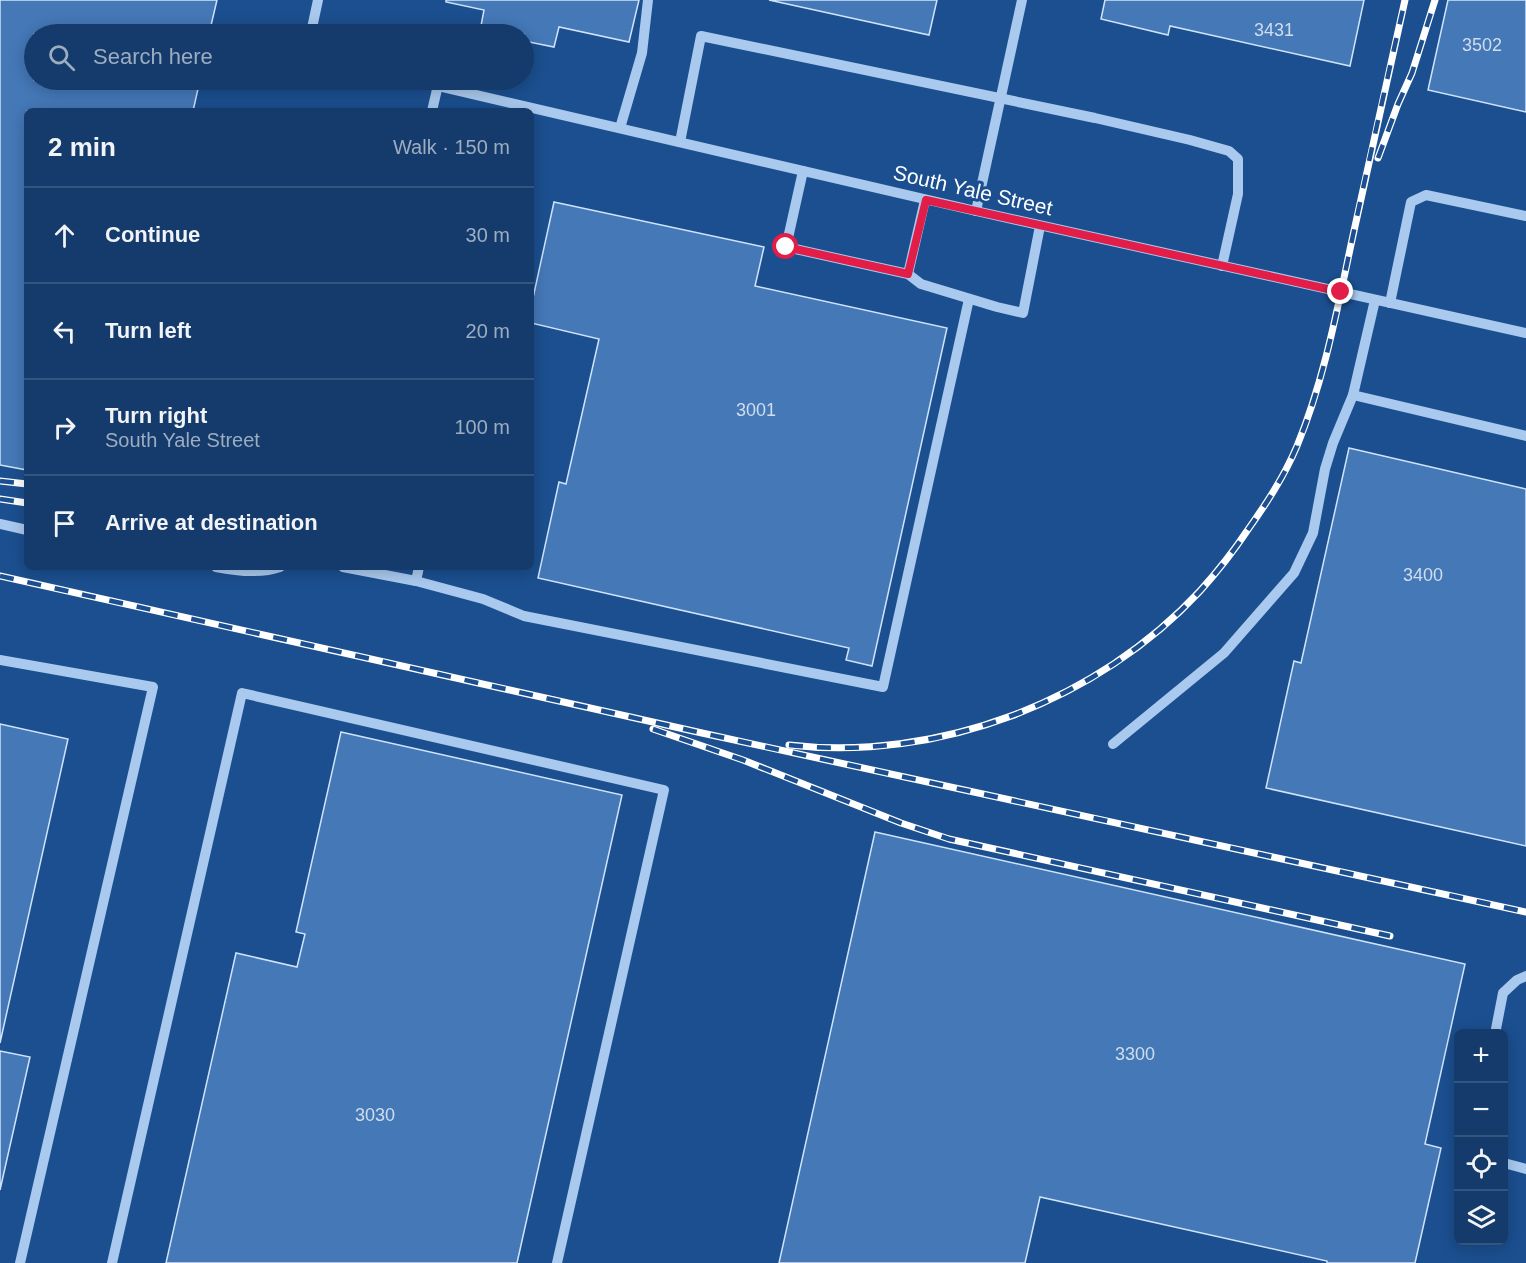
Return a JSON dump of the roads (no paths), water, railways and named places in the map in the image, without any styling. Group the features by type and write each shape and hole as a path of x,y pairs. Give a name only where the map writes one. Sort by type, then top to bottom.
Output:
{"street":[{"path":"313,24 318,0"},
{"path":"620,128 642,53 648,0"},
{"path":"976,211 1022,0"},
{"path":"680,142 701,36 1095,118 1229,151 1238,159 1238,194 1222,266"},
{"path":"433,108 437,90"},
{"name":"South Yale Street","path":"454,90 524,108"},
{"name":"South Yale Street","path":"534,110 1040,226 1526,333"},
{"path":"803,171 786,247 908,274 921,284 1023,313 1040,226"},
{"path":"1390,303 1412,201 1426,195 1526,216"},
{"path":"908,274 926,200"},
{"path":"359,570 416,581 483,599 524,616 883,687 969,299"},
{"path":"1113,744 1224,653 1294,573 1312,533 1325,469 1353,395 1375,300"},
{"path":"1353,395 1526,436"},
{"path":"0,524 24,529"},
{"path":"231,570 263,570"},
{"path":"416,581 418,570"},
{"path":"0,660 153,687 20,1263"},
{"path":"112,1263 242,693 664,790 557,1263"},
{"path":"1496,1029 1503,993 1517,980 1526,976"},
{"path":"1508,1165 1526,1169"}],"railway":[{"path":"789,745 845,748 902,744 958,733 1012,716 1064,693 1114,664 1159,630 1200,591 1219,569 1254,521 1280,479 1297,446 1315,396 1335,319 1405,0"},
{"path":"1378,158 1412,73 1435,0"},
{"path":"0,481 24,484"},
{"path":"0,499 24,503"},
{"path":"0,576 702,733 1526,912"},
{"path":"653,729 743,760 901,823 949,839 1390,936"}]}
